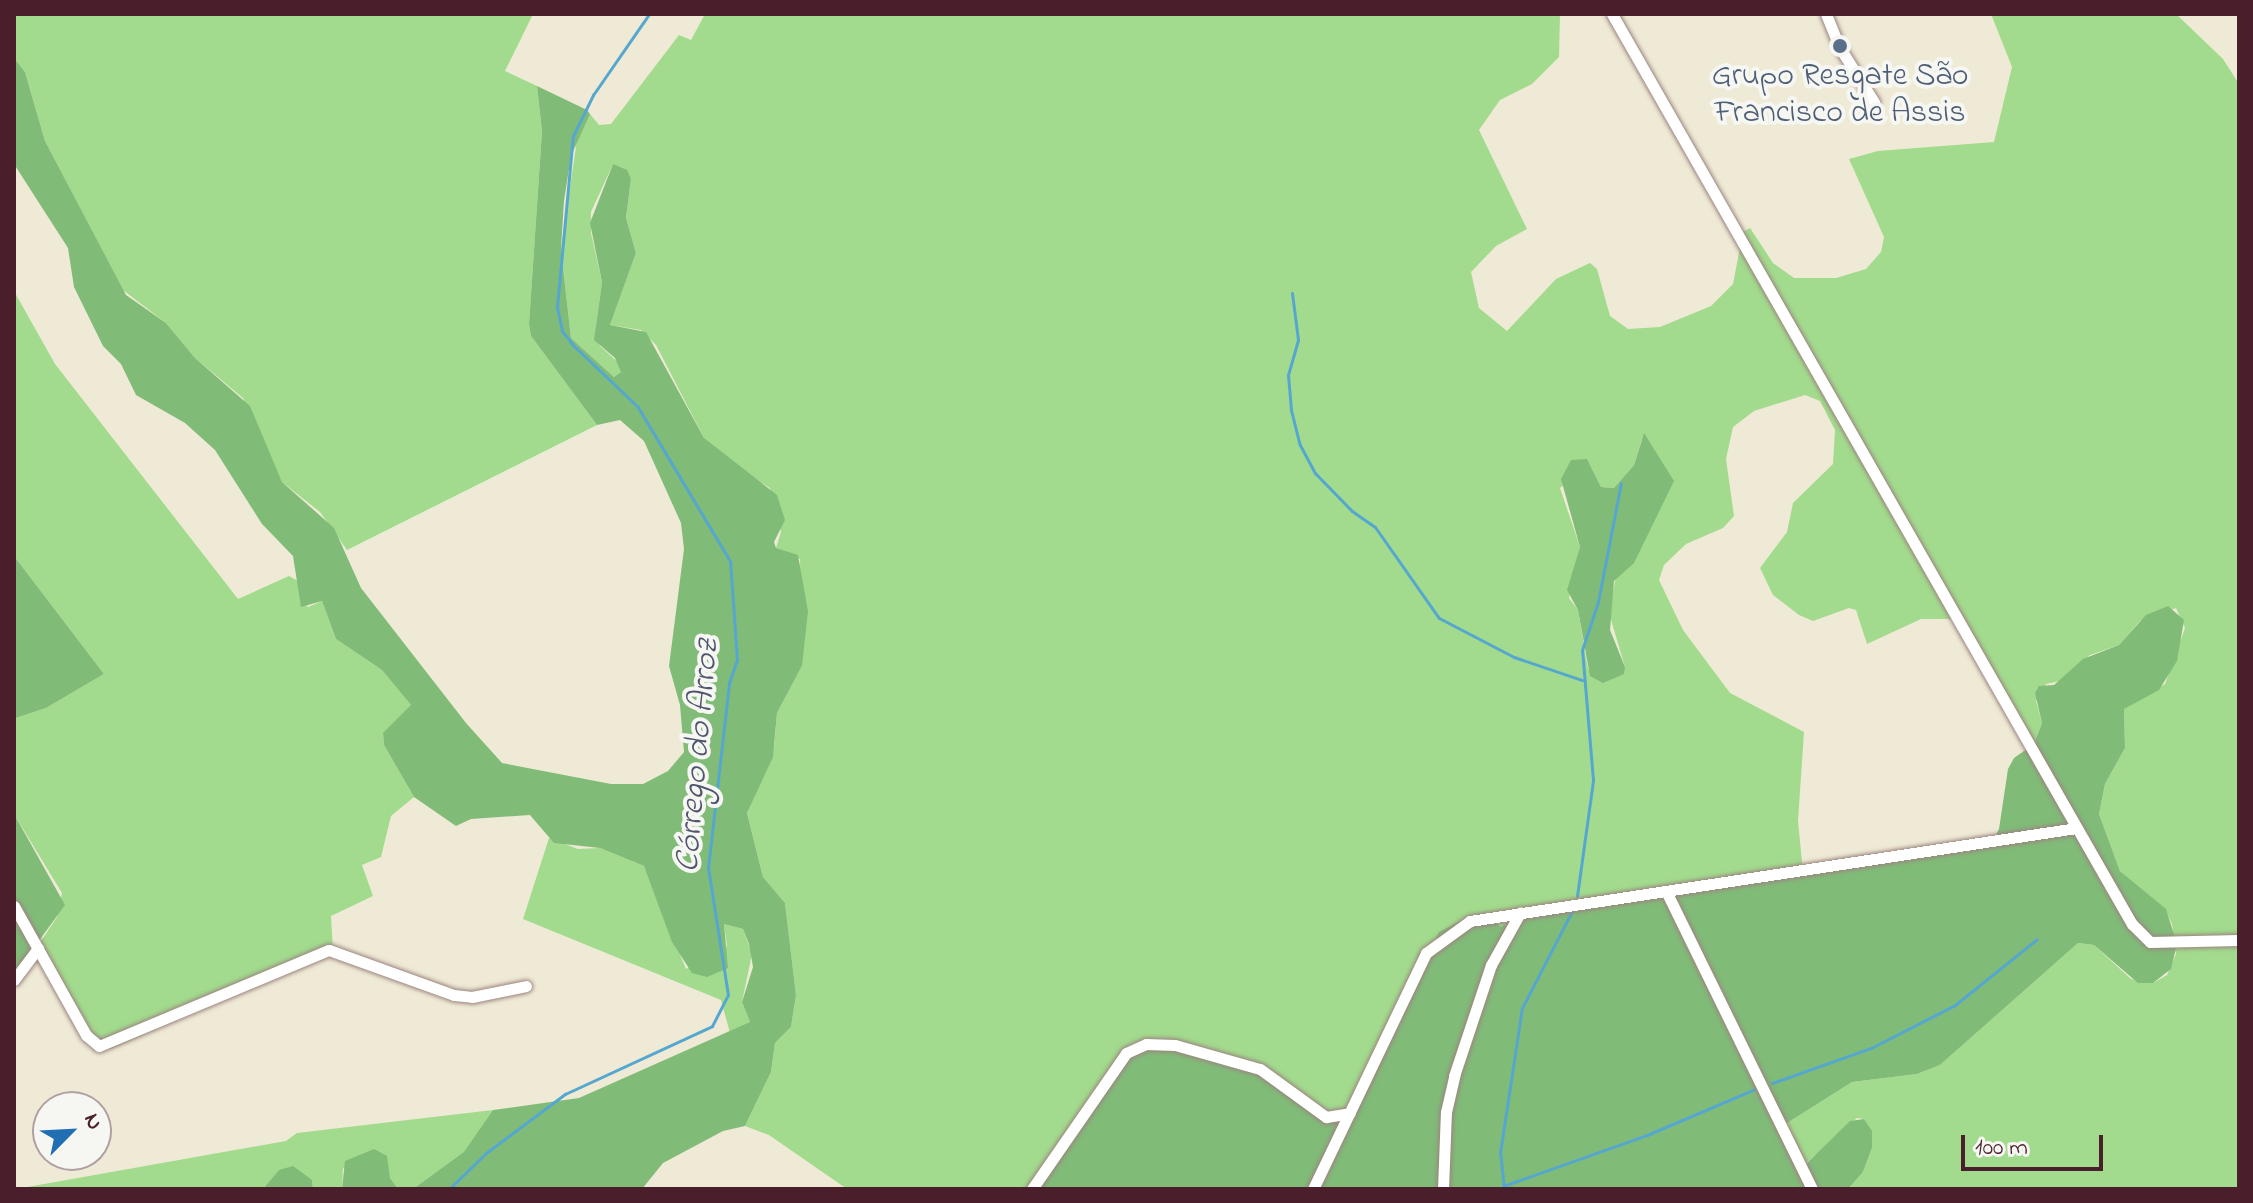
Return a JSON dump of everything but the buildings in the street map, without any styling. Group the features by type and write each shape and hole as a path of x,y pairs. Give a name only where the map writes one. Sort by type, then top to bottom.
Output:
{"street":[{"path":"1612,14 2132,924 2150,942 2239,940"},
{"path":"1826,14 1840,48 1874,102"},
{"path":"1313,1189 1426,953 1470,921 2076,828"},
{"path":"1667,893 1812,1189"},
{"path":"14,906 89,1039 99,1046 329,950 454,995 472,997 526,986"},
{"path":"1443,1189 1446,1112 1454,1076 1491,965 1520,913"},
{"path":"14,980 38,948"},
{"path":"1032,1189 1126,1053 1146,1044 1175,1045 1260,1069 1326,1117 1350,1113"}],"green space":[{"path":"14,14 533,14 505,71 537,86 542,131 529,324 531,336 597,425 347,550 320,512 282,482 243,398 195,358 166,323 123,290 45,141 25,72 14,58"},
{"path":"705,14 1560,14 1559,57 1532,84 1500,100 1479,130 1527,229 1496,246 1471,272 1479,308 1507,331 1556,279 1590,263 1597,269 1610,316 1628,329 1660,327 1711,306 1733,284 1743,232 1750,228 1773,263 1794,278 1836,278 1866,269 1881,252 1884,237 1849,159 1878,151 1994,142 2012,67 1991,14 2176,14 2223,59 2239,84 2239,1189 1848,1189 1863,1172 1872,1148 1864,1119 1857,1118 1804,1165 1784,1125 1852,1082 1917,1074 1940,1065 2078,943 2094,945 2131,979 2153,983 2167,975 2176,954 2172,924 2165,909 2120,871 2099,814 2105,784 2125,748 2124,709 2165,684 2185,628 2176,608 2140,621 2119,645 2090,655 2060,681 2046,684 2036,701 2042,723 2034,744 1962,625 1950,619 1921,619 1867,644 1856,610 1849,608 1813,621 1799,615 1773,595 1760,568 1787,532 1793,503 1833,464 1835,430 1820,401 1805,395 1754,411 1733,427 1726,459 1734,516 1723,528 1686,544 1664,565 1659,580 1683,630 1730,693 1804,732 1798,821 1803,872 1501,927 1355,1109 1032,1189 847,1189 769,1135 745,1126 771,1072 775,1043 791,1027 796,995 785,903 763,877 747,813 774,749 777,713 802,666 800,559 776,548 781,532 770,488 727,461 704,438 656,345 641,330 610,325 636,253 626,218 631,179 613,164 591,212 591,233 602,282 596,326 600,346 620,364 621,372 614,377 571,338 561,249 578,133 590,114 599,125 611,124 679,35 691,40","holes":["1643,435 1609,613 1625,667 1588,669 1578,610 1569,598 1580,547 1560,488 1590,465 1601,487 1614,488 1634,465"]},
{"path":"14,58 25,72 45,141 126,295 166,323 195,358 250,406 282,482 334,528 361,588 466,723 502,763 611,784 643,784 668,771 684,752 680,705 669,666 684,549 681,523 644,441 620,420 597,425 531,336 529,324 542,131 537,86 590,114 571,156 564,201 561,249 571,338 614,377 621,372 615,358 594,340 602,282 590,223 613,164 627,170 631,179 626,218 636,253 610,325 646,332 704,438 777,495 785,520 774,542 776,548 798,555 808,611 802,666 777,713 773,757 747,813 763,877 785,903 796,995 791,1027 775,1043 771,1072 745,1126 723,1131 663,1163 642,1189 413,1189 464,1152 493,1110 579,1098 750,1022 742,1002 753,967 749,944 743,929 724,924 728,968 707,977 692,973 672,942 644,866 600,848 554,843 530,815 471,819 456,826 414,797 384,745 383,733 411,705 382,670 336,639 322,601 301,607 293,556 262,524 215,450 185,423 136,395 121,364 103,346 74,287 68,248 14,164"},
{"path":"14,291 55,364 238,599 289,576 300,582 300,598 308,607 322,601 336,639 382,670 412,706 383,734 384,745 414,797 391,816 381,857 362,865 373,896 331,916 333,952 111,1049 99,1050 35,950 57,917 62,893 14,814 14,714 16,718 46,708 104,674 14,556"},
{"path":"1644,433 1674,481 1634,563 1614,581 1610,630 1625,667 1624,674 1603,683 1590,676 1578,610 1567,590 1580,547 1561,479 1571,460 1587,459 1601,487 1614,488 1634,465"},
{"path":"14,556 104,674 46,708 16,718"},
{"path":"2168,606 2184,620 2177,661 2159,690 2124,709 2125,748 2105,784 2099,814 2120,871 2166,909 2177,944 2171,969 2153,983 2138,983 2094,945 2078,943 1940,1065 1917,1074 1852,1082 1784,1125 1805,1165 1850,1121 1864,1119 1872,1131 1872,1148 1863,1172 1848,1189 1032,1189 1128,1054 1152,1043 1258,1067 1346,1123 1439,932 1458,922 1487,916 1501,927 1522,916 1991,844 1999,829 2008,769 2014,758 2034,744 2042,723 2035,693 2039,686 2054,685 2083,659 2119,645 2146,615"},
{"path":"14,814 65,905 14,975"},
{"path":"549,838 578,849 600,848 644,866 686,969 727,946 724,924 743,929 752,954 742,1002 750,1022 730,1033 721,1000 523,919"},
{"path":"493,1110 465,1152 413,1189 398,1189 390,1178 343,1168 342,1189 313,1189 312,1180 279,1170 265,1189 16,1189 286,1141 297,1133"},
{"path":"374,1149 387,1156 390,1178 398,1189 342,1189 345,1161"},
{"path":"293,1166 312,1180 313,1189 264,1188 279,1170"}],"waterway":[{"name":"Córrego do Arroz","path":"449,1189 486,1153 565,1094 712,1026 728,995 708,868 729,683 737,660 730,561 638,407 573,345 562,331 557,307 573,136 593,95 649,14"},
{"path":"1292,293 1298,340 1288,375 1291,410 1300,445 1315,473 1352,511 1375,527 1439,618 1514,657 1582,680"},
{"path":"1577,896 1593,780 1582,650 1598,602 1621,483"},
{"path":"1504,1189 1500,1153 1522,1008 1572,911"},
{"path":"1772,1083 1871,1048 1955,1005 2037,939"},
{"path":"1503,1186 1647,1135 1755,1089"}],"place":[{"name":"Grupo Resgate São Francisco de Assis","path":"1840,46"}]}
